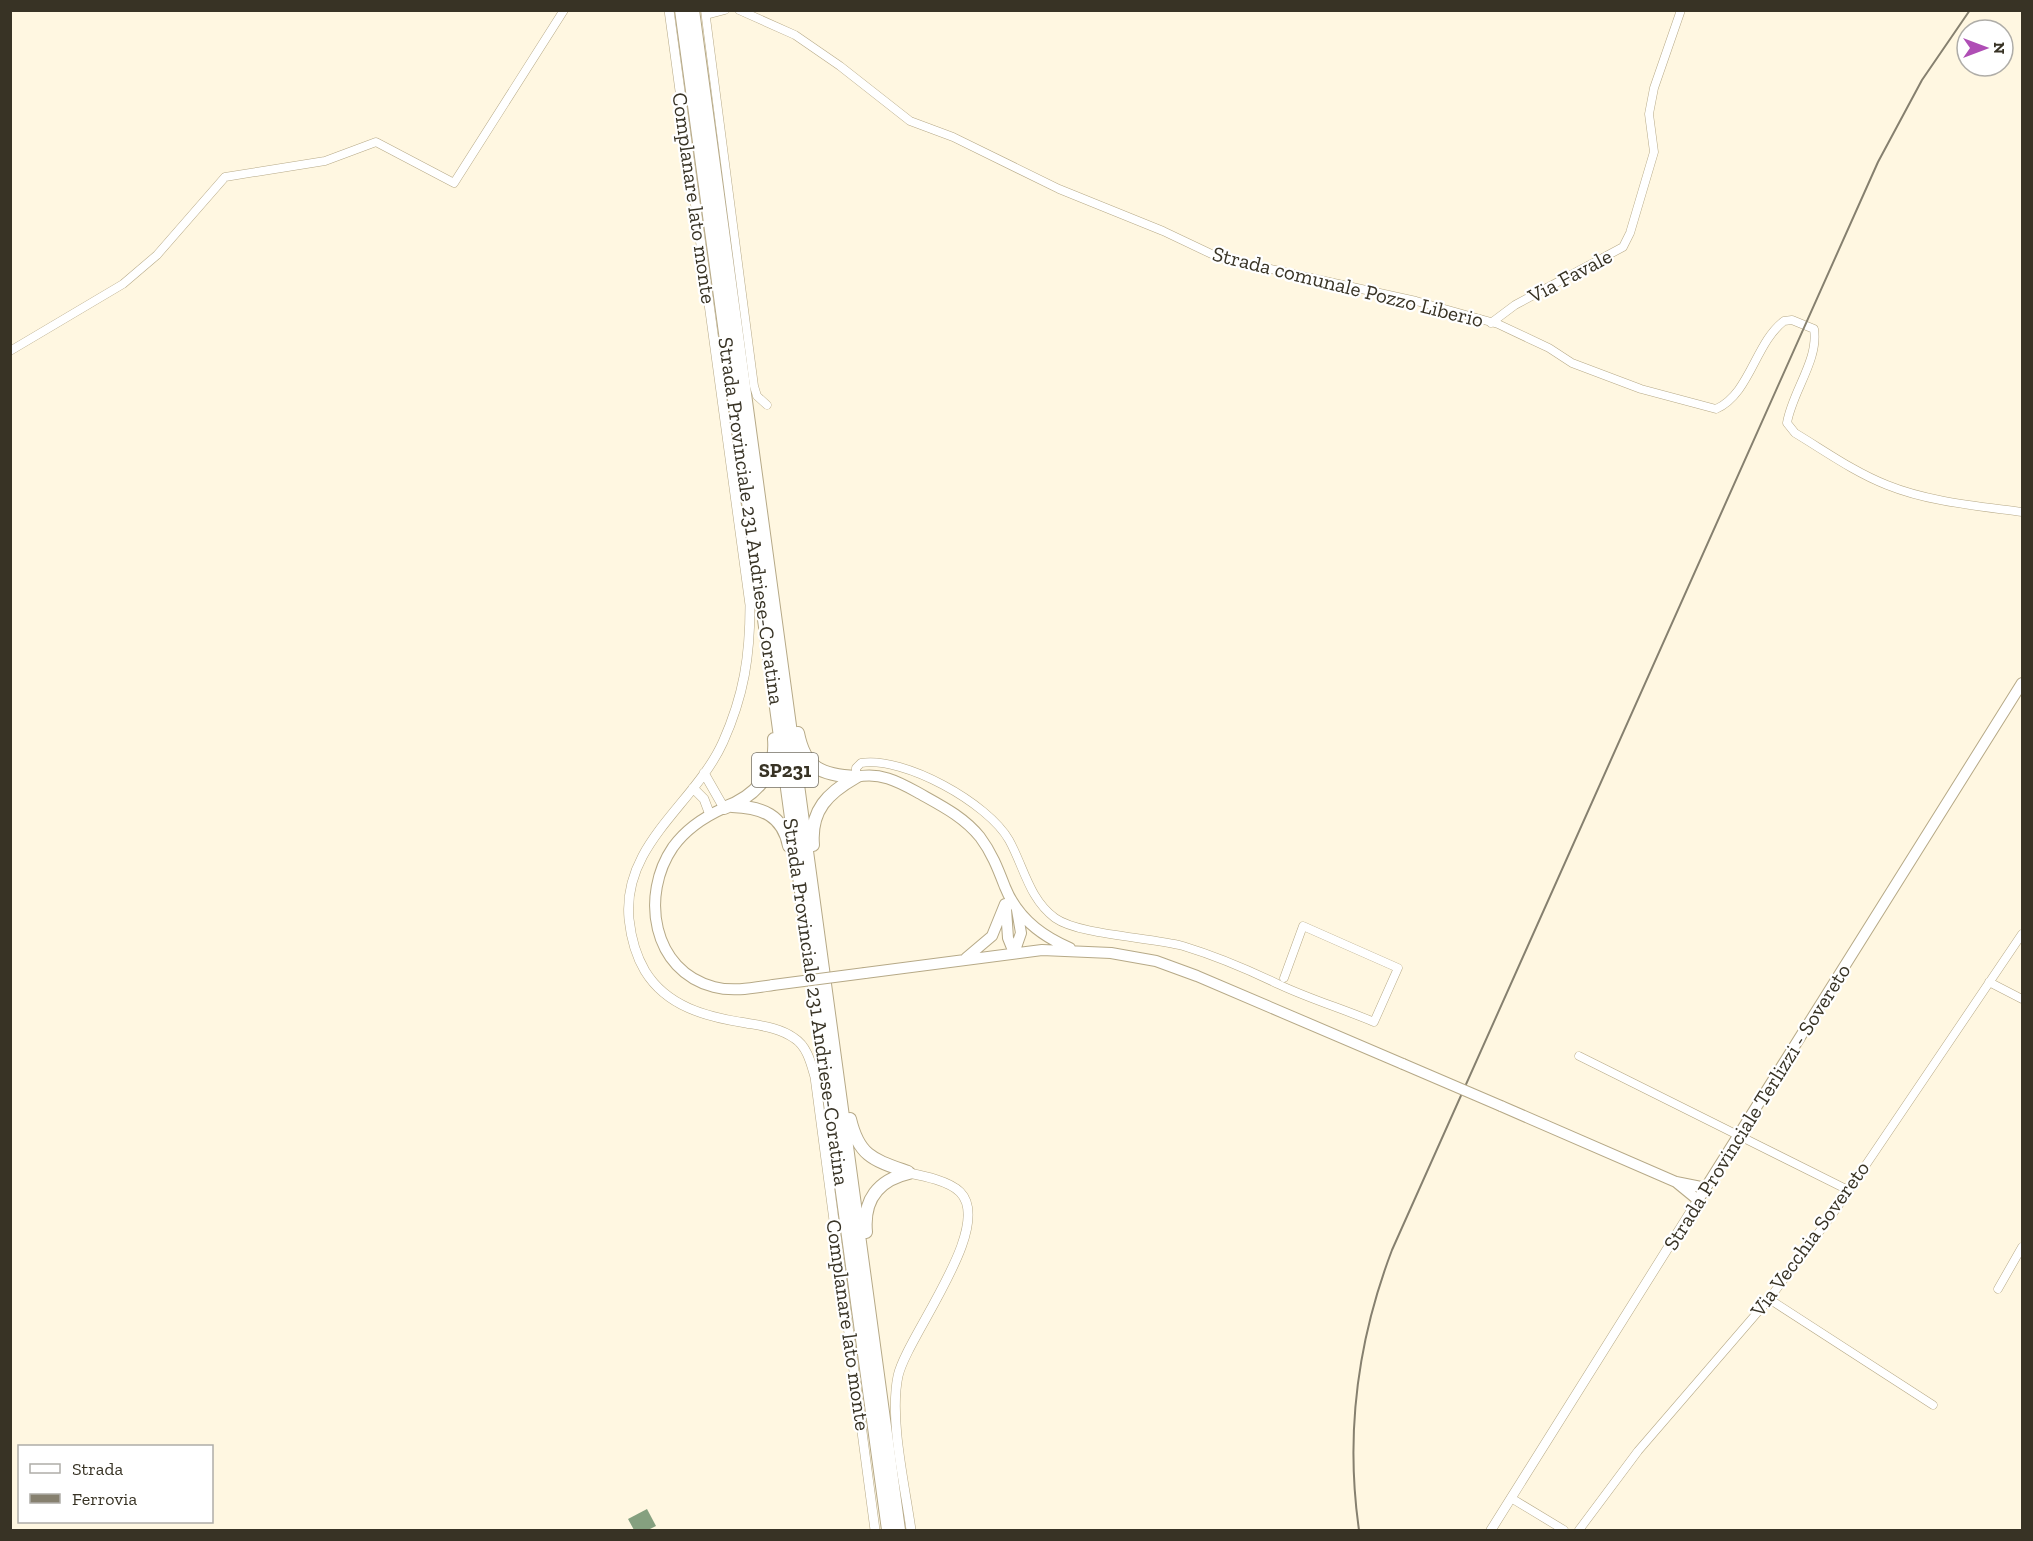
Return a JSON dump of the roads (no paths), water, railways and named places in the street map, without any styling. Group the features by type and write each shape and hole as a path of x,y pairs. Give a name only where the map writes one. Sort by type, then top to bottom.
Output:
{"highway":[{"name":"Strada Provinciale 231 Andriese-Coratina","path":"681,10 770,620"},
{"name":"Strada Provinciale 231 Andriese-Coratina","path":"693,10 888,1530"},
{"name":"SP231","path":"770,620 804,754 811,764 825,773 856,777"},
{"name":"SP231","path":"727,807 761,784 771,767 774,755 770,620"},
{"name":"SP231","path":"815,951 814,821 820,806 829,794 856,777"},
{"name":"SP231","path":"727,807 763,810 774,816 783,826 815,951"},
{"name":"Strada Provinciale 231 Andriese-Coratina","path":"815,951 834,1052 899,1530"},
{"path":"834,1052 853,1131 860,1147 872,1159 909,1173"},
{"path":"873,1337 865,1225 867,1208 872,1194 882,1183 909,1173"}],"main road":[{"name":"Strada Provinciale Terlizzi - Sovereto","path":"1698,1200 2022,683"},
{"path":"856,777 875,775 895,780 959,816 980,836 990,852 1005,887 1010,906 1008,938 1014,953"},
{"path":"727,807 710,815 680,839 662,869 654,900 655,921 660,939 679,968 704,984 730,990 773,986 1014,953 1111,952 1156,961 1403,1064 1676,1182 1706,1188"},
{"path":"1010,906 1043,934 1076,951"},
{"path":"964,959 992,936 1010,906"},
{"path":"1676,1182 1698,1200"}],"street":[{"path":"10,351 123,284 157,255 225,177 325,161 376,142 454,183 564,10"},
{"name":"Complanare lato monte","path":"669,10 750,605 748,668 740,700 722,744 704,773 642,854 631,881 628,909 632,945 645,972 665,995 696,1013 773,1028 796,1038 809,1056 815,1077 875,1530"},
{"path":"725,10 705,13 754,386 757,396 767,405"},
{"name":"Strada comunale Pozzo Liberio","path":"739,10 795,35 840,66 910,121 952,137 1059,189 1163,231 1220,258 1416,301 1491,323 1549,348 1572,363 1641,389 1716,409 1727,404 1774,328 1784,321 1801,322 1814,329 1816,342 1789,408 1787,423 1795,432 1864,475 1889,486 1961,504 2022,512"},
{"name":"Via Favale","path":"1491,323 1515,305 1623,247 1630,233 1654,152 1649,114 1654,88 1680,10"},
{"path":"856,777 856,768 861,763 890,765 938,784 980,807 1008,839 1032,892 1043,908 1056,919 1070,926 1143,937 1200,952 1374,1022 1398,968 1303,926 1284,978"},
{"path":"704,773 727,807"},
{"path":"693,788 705,800 710,815"},
{"name":"Via Vecchia Sovereto","path":"1579,1530 1638,1451 1769,1299 1848,1190 2022,934"},
{"path":"1989,982 2022,999"},
{"path":"1579,1056 1848,1190"},
{"path":"909,1173 958,1191 965,1199 969,1216 963,1244 898,1373 896,1418 911,1530"},
{"name":"Strada Provinciale Terlizzi - Sovereto","path":"1491,1530 1698,1200"},
{"path":"1998,1289 2022,1247"},
{"path":"1769,1299 1933,1405"},
{"path":"1511,1498 1564,1530"}],"railway":[{"path":"1359,1530 1353,1458 1357,1388 1370,1319 1392,1250 1878,162 1922,80 1970,10"}]}
